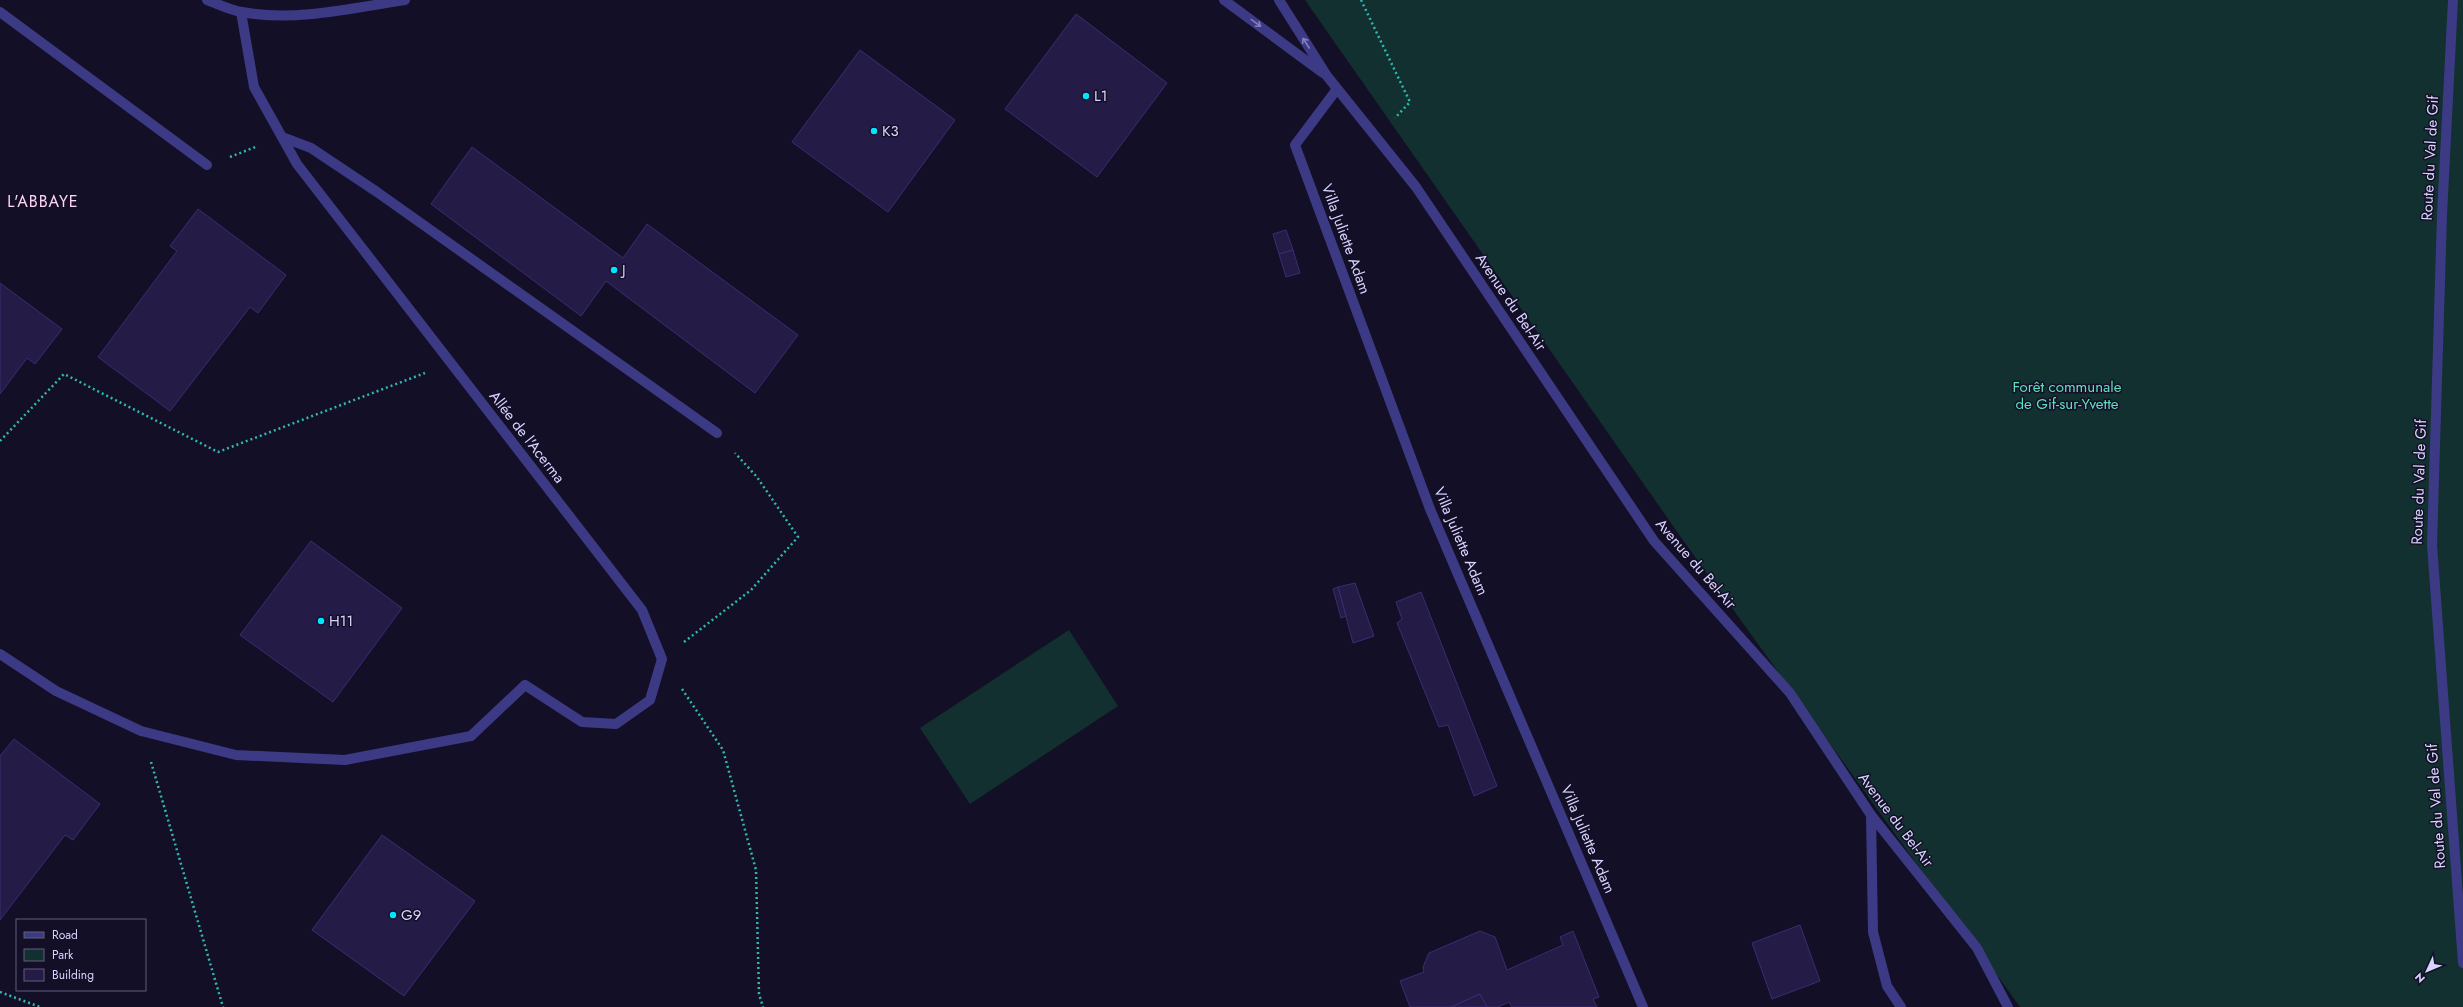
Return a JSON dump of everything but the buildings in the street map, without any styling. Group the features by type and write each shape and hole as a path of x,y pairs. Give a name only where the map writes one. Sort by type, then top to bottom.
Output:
{"street":[{"path":"207,0 241,12 280,15 327,12 405,0"},
{"name":"Avenue du Bel-Air","path":"1279,0 1337,89 1416,187 1654,541 1790,693 1871,815 1977,948 2008,1007"},
{"name":"Route du Val de Gif","path":"2453,0 2442,215 2432,545 2463,963"},
{"path":"1228,1 1328,76"},
{"path":"0,12 208,165"},
{"name":"Allée de l'Acerma","path":"241,12 254,87 297,164 642,610 662,659"},
{"name":"Villa Juliette Adam","path":"1337,89 1295,144 1430,509 1643,1007"},
{"path":"282,137 311,148 377,192 717,433"},
{"path":"0,654 56,692 142,731 236,755 345,760 471,736 525,685 582,722 616,724 650,700 662,659"},
{"path":"1871,815 1874,932 1887,986 1901,1007"}],"path":[{"path":"1361,0 1410,102 1375,136"},
{"path":"208,165 282,137"},
{"path":"0,441 64,374 218,452 451,363"},
{"path":"717,433 757,477 798,537 750,590 662,659 723,750 756,870 759,994 763,1007"},
{"path":"142,731 223,1007"},
{"path":"0,992 40,1007"}],"green space":[{"name":"Forêt communale de Gif-sur-Yvette","path":"1305,0 2463,0 2463,1007 2020,1007 1685,543"},
{"path":"1069,630 1118,706 970,804 920,728"}],"place":[{"name":"L1","path":"1086,96"},
{"name":"K3","path":"874,131"},
{"name":"J","path":"614,270"},
{"name":"H11","path":"321,621"},
{"name":"G9","path":"393,915"}],"district":[{"name":"L'ABBAYE","path":"43,201"}]}
